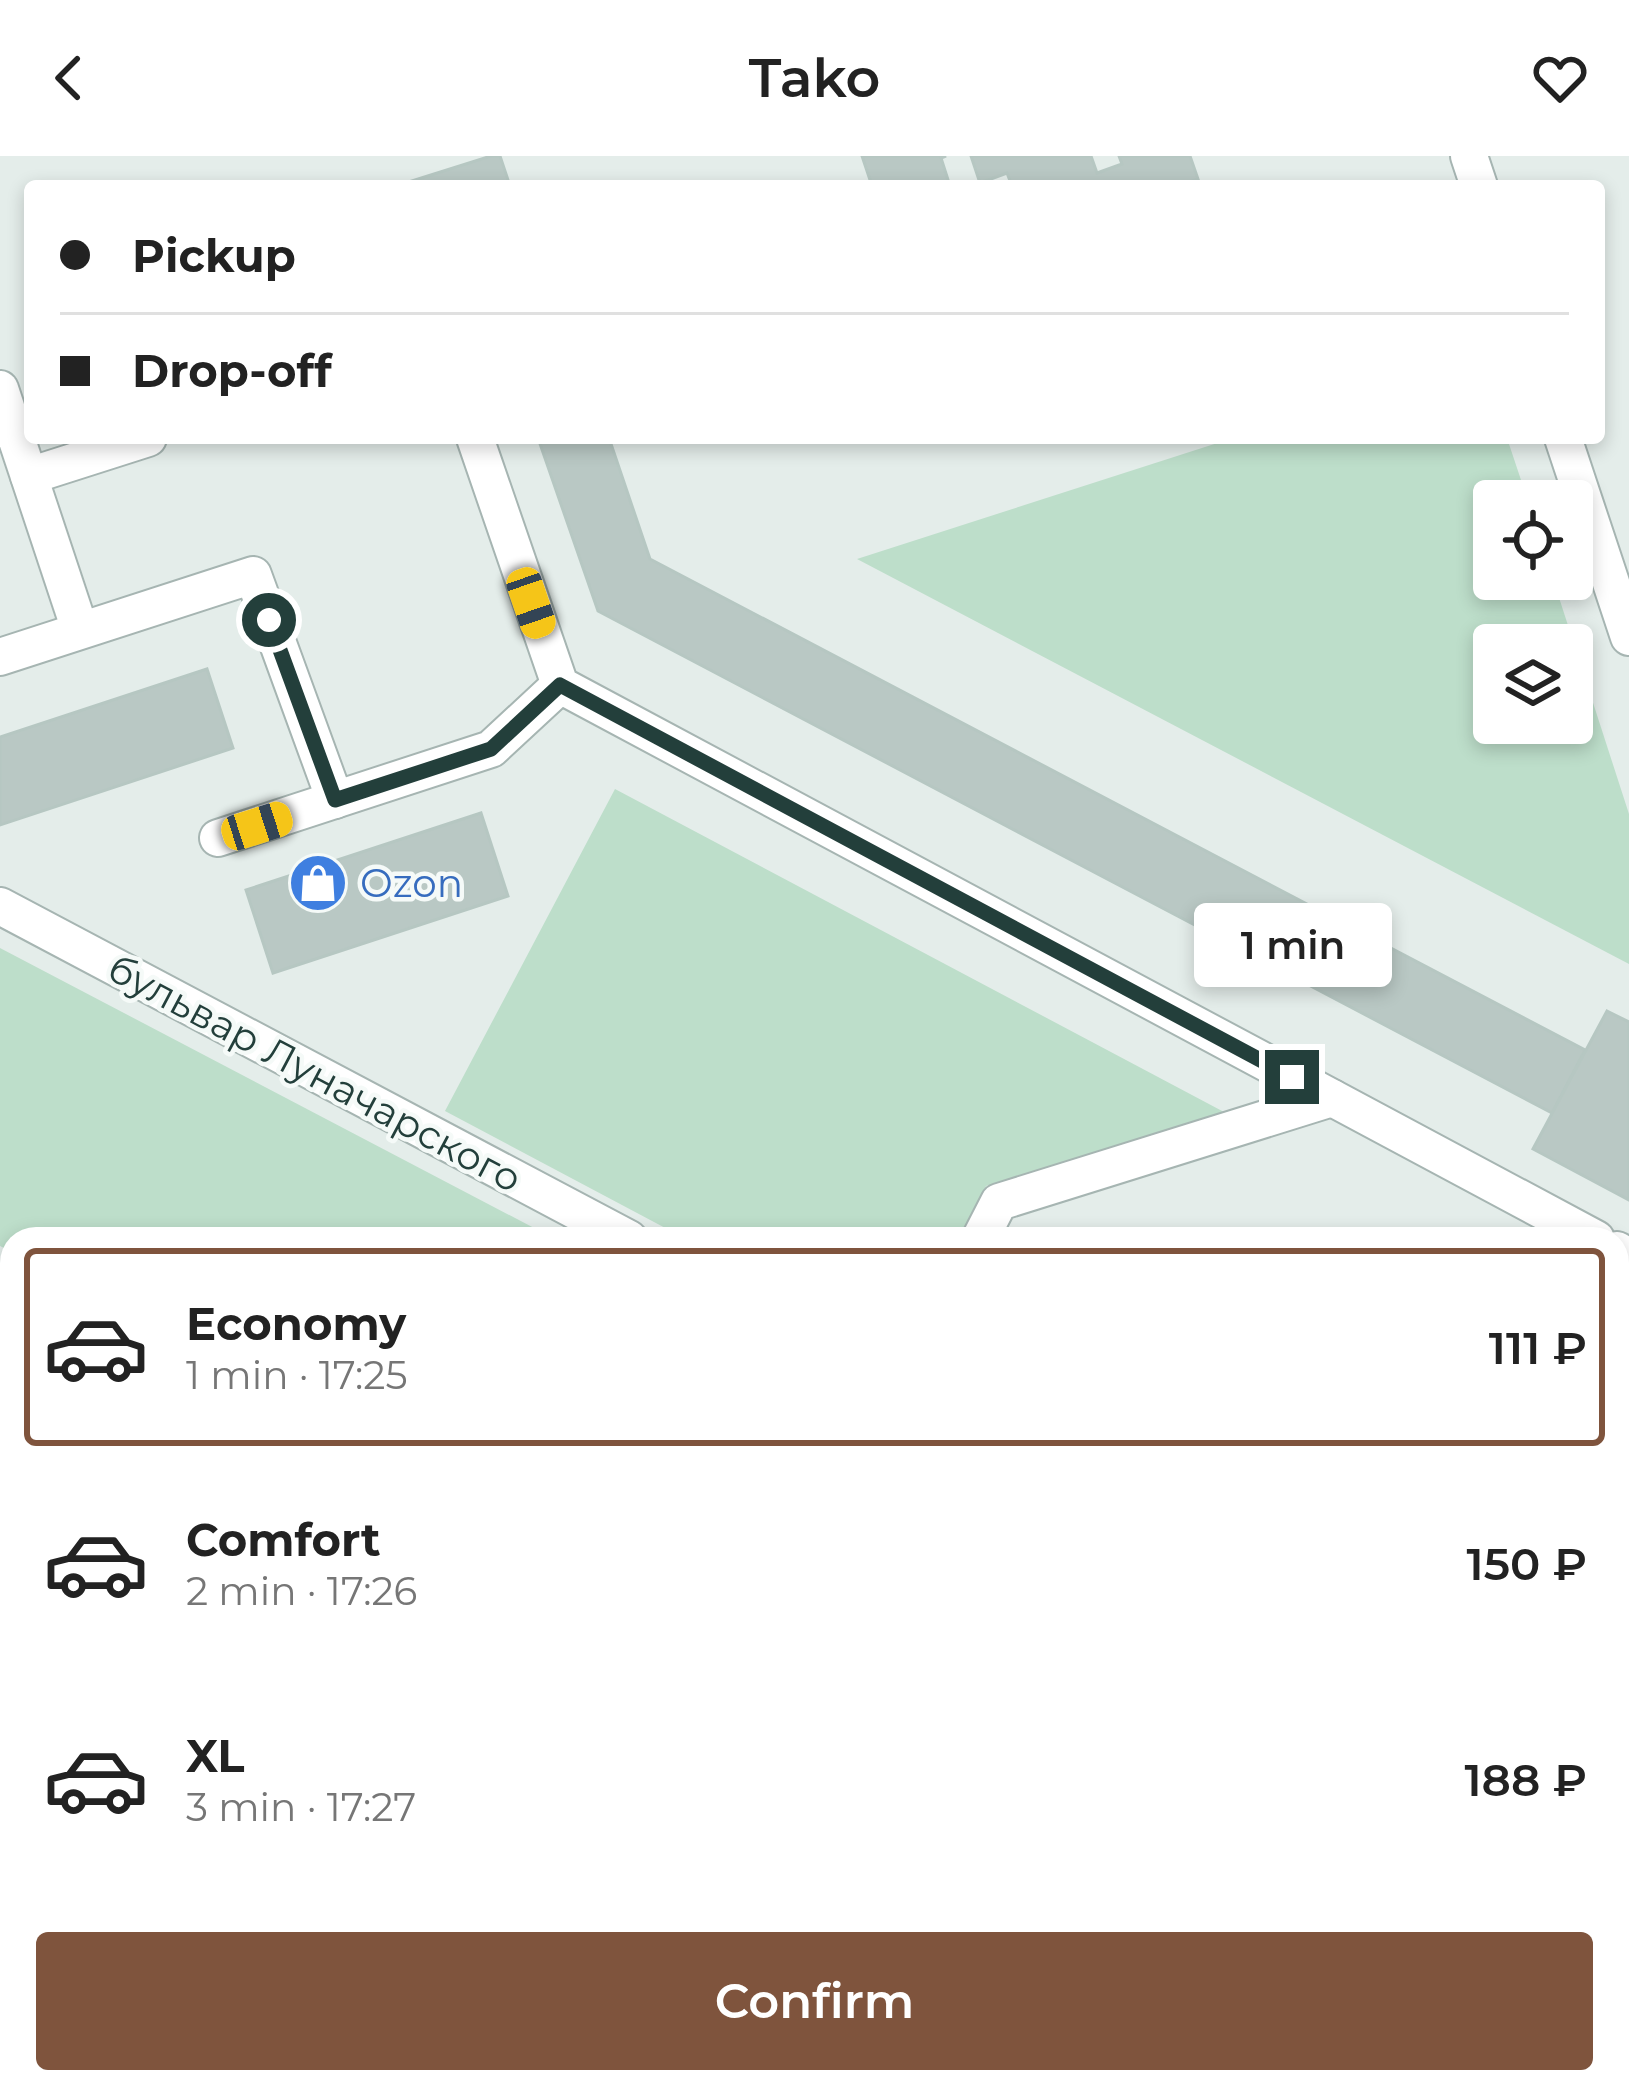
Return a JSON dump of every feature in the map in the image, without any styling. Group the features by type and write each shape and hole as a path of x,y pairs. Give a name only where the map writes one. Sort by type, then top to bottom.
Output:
{"street":[{"path":"0,389 80,630"},
{"path":"29,476 129,444"},
{"path":"477,444 560,685 1573,1227"},
{"path":"1565,444 1629,637"},
{"path":"0,657 253,575 335,800"},
{"path":"218,838 491,749 560,685"},
{"name":"бульвар Луначарского","path":"0,906 606,1227"},
{"path":"986,1227 999,1202 1332,1099"}],"green space":[{"path":"1214,444 1509,444 1521,480 1473,480 1473,600 1560,600 1568,624 1473,624 1473,744 1593,744 1593,703 1629,814 1629,964 857,559"},
{"path":"615,789 1224,1112 986,1186 964,1227 663,1227 445,1111"},
{"path":"0,948 532,1227 0,1227"}],"building":[{"path":"500,156 508,180 415,180"},
{"path":"862,156 946,156 941,158 948,180 870,180"},
{"path":"971,156 1091,156 1097,173 1122,164 1119,156 1190,156 1198,179 1010,180 1007,173 979,180"},
{"path":"540,444 611,444 650,559 1585,1050 1552,1113 598,611"},
{"path":"207,669 233,748 0,825 0,737"},
{"path":"481,813 508,896 273,973 246,890"},
{"path":"1607,1011 1629,1022 1629,1200 1533,1149"}],"place":[{"name":"Ozon","path":"318,883"}],"route":[{"path":"269,620 335,800 491,749 560,685 1292,1077"}]}
